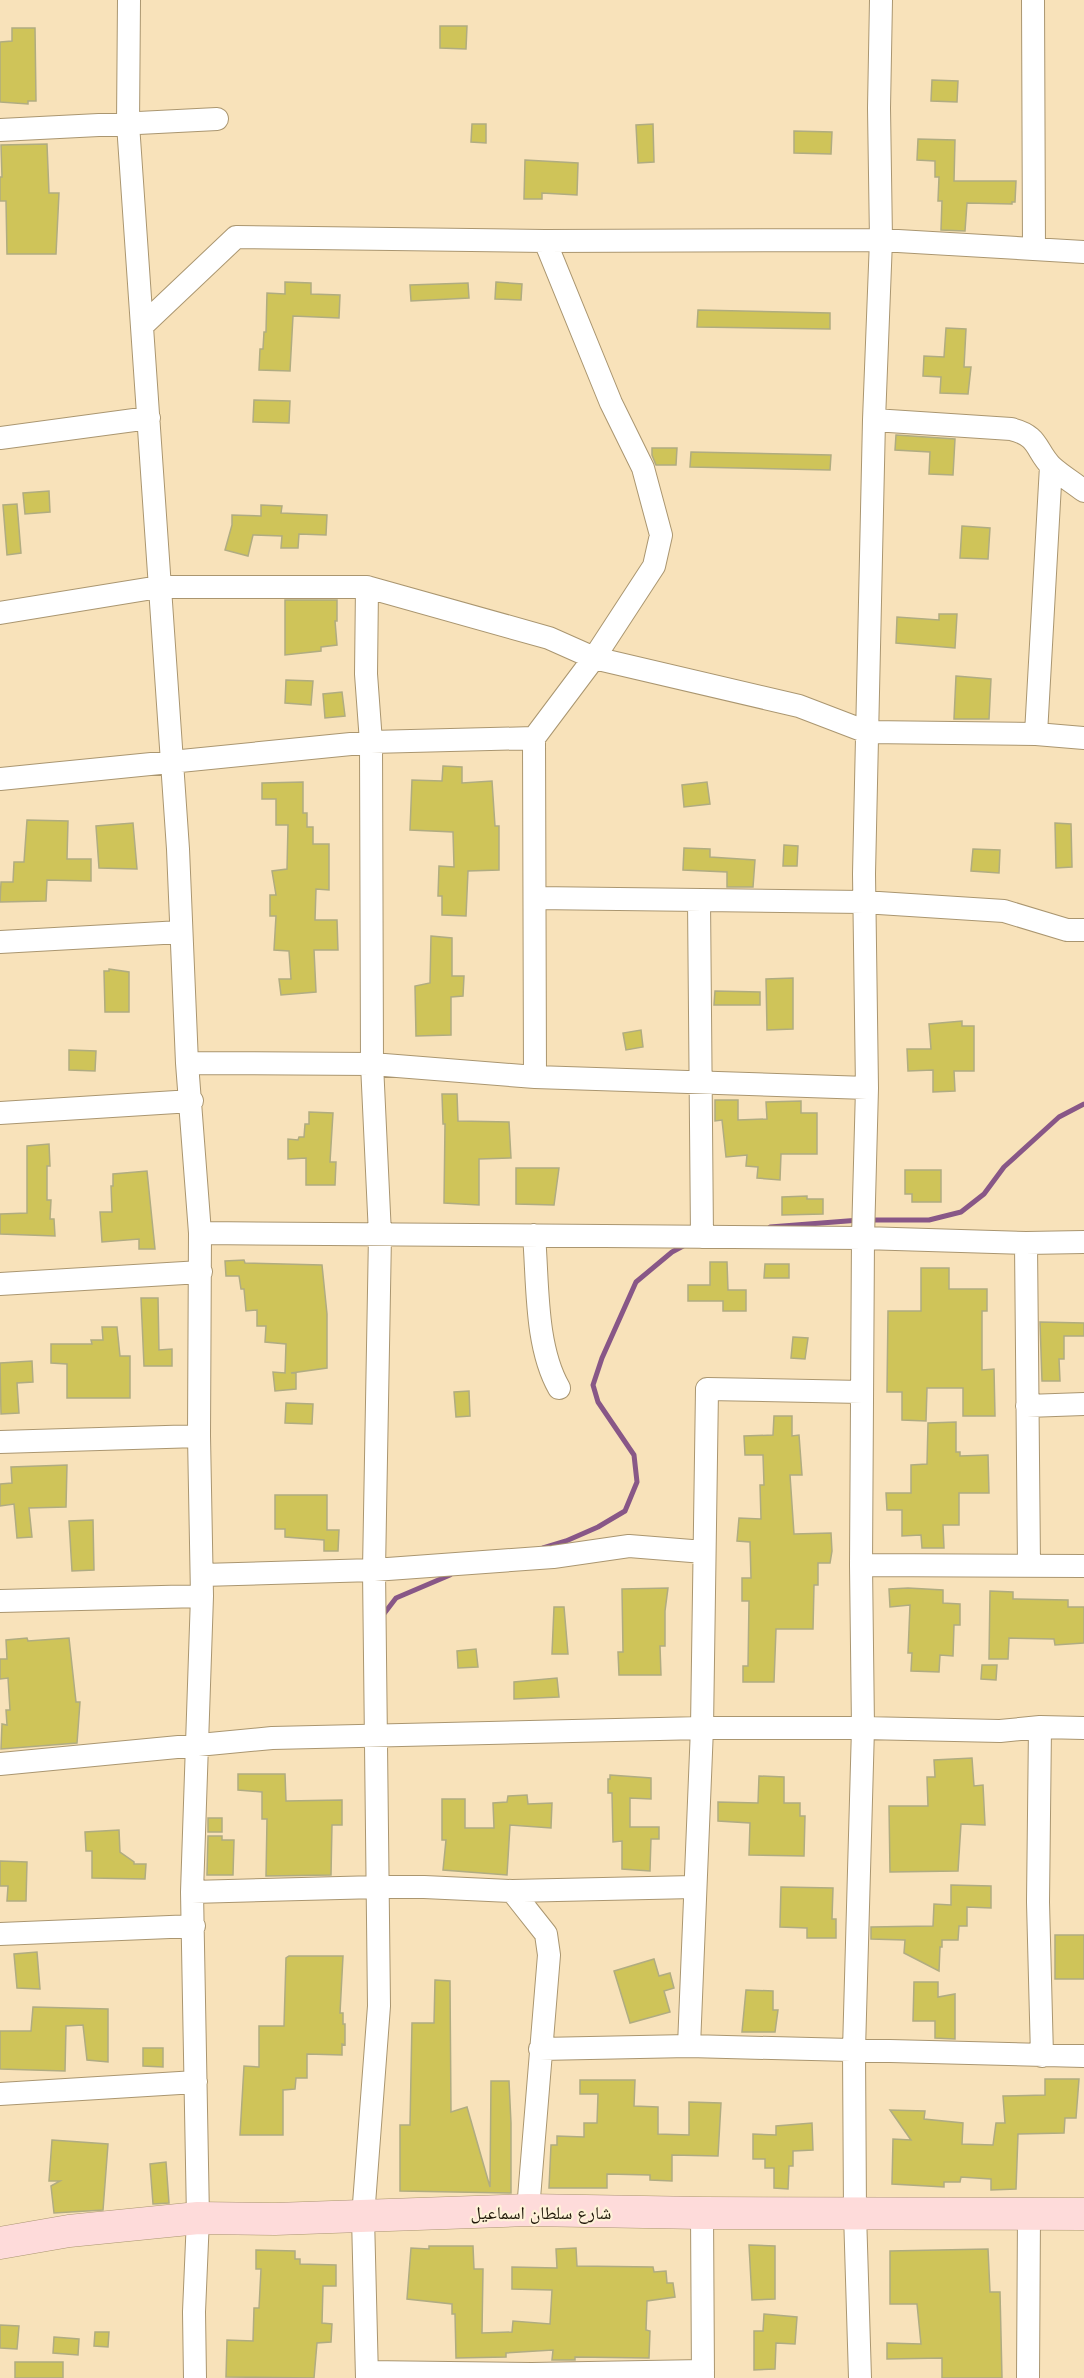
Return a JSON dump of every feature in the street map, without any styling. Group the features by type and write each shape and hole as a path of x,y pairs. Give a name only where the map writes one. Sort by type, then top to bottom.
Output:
{"street":[{"path":"129,0 128,124 171,761 187,1063 192,1101 200,1233 199,1436 202,1586 192,1892 198,2218 194,2312 195,2378"},
{"path":"860,2378 855,2213 854,2050 863,1728 862,1238 867,1088 864,902 874,420 881,240 879,108 881,0"},
{"path":"1033,0 1034,249"},
{"path":"0,130 217,119"},
{"path":"142,326 236,237 881,240 1084,252"},
{"path":"535,1077 534,738 594,658 654,566 661,535 643,468 611,403 545,240"},
{"path":"0,438 149,418"},
{"path":"874,420 1011,429 1025,432 1035,442 1051,466 1084,491"},
{"path":"1036,734 1051,466"},
{"path":"0,612 159,587 367,587 549,638 594,658 799,706 867,732 1036,734 1084,738"},
{"path":"367,587 366,674 371,742 372,1064 380,1235 374,1570 379,2006 363,2217 367,2375 703,2374 702,2213"},
{"path":"0,779 371,742 534,738"},
{"path":"535,898 864,902 1004,911 1067,930 1084,930"},
{"path":"699,900 702,1237"},
{"path":"0,942 181,932"},
{"path":"187,1063 372,1064 535,1077 867,1088"},
{"path":"0,1113 192,1101"},
{"path":"200,1233 1084,1242"},
{"path":"534,1235 544,1349 552,1376 559,1388"},
{"path":"1026,1243 1029,1566"},
{"path":"0,1284 201,1272"},
{"path":"689,2046 702,1728 706,1389 862,1392"},
{"path":"1027,1406 1084,1404"},
{"path":"0,1442 199,1436"},
{"path":"0,1601 553,1557 629,1546 704,1551"},
{"path":"861,1565 1084,1566"},
{"path":"1040,1727 1038,1902 1042,2056"},
{"path":"0,1764 197,1747 272,1738 702,1728 1000,1731 1040,1727 1084,1728"},
{"path":"192,1892 378,1887 512,1891 694,1887"},
{"path":"512,1891 546,1934 548,1974 528,2210"},
{"path":"0,1934 194,1926"},
{"path":"540,2049 689,2046 1084,2056"},
{"path":"0,2094 196,2082"},
{"name":"شارع سلطان اسماعيل","path":"0,2243 69,2231 198,2218 363,2217 528,2210 1084,2214"},
{"path":"1028,2378 1029,2214"}],"building":[{"path":"440,26 467,26 466,49 440,48"},
{"path":"12,28 35,28 36,101 28,101 28,104 0,102 0,42 12,41"},
{"path":"932,80 958,81 957,102 931,101"},
{"path":"472,124 486,124 486,143 471,142"},
{"path":"653,124 654,162 638,163 636,125"},
{"path":"794,131 832,132 831,154 794,153"},
{"path":"918,139 955,140 954,181 1016,181 1015,202 1012,204 967,203 965,231 941,230 942,201 938,201 939,177 935,177 935,161 917,160"},
{"path":"47,144 49,193 59,193 56,254 7,254 6,201 0,201 1,145"},
{"path":"525,160 578,163 577,195 542,193 542,199 524,199"},
{"path":"285,282 311,283 311,294 340,295 339,318 293,316 290,371 259,370 260,349 263,349 264,332 266,332 267,293 285,294"},
{"path":"496,282 522,284 521,300 495,299"},
{"path":"468,283 469,298 411,301 410,285"},
{"path":"698,310 830,313 830,329 697,327"},
{"path":"946,328 966,329 964,367 971,367 968,394 940,393 941,377 923,376 924,356 944,357"},
{"path":"254,400 290,401 289,423 253,422"},
{"path":"896,435 955,439 953,475 929,474 930,452 895,450"},
{"path":"652,448 677,448 676,465 656,465"},
{"path":"691,452 831,455 830,470 690,467"},
{"path":"49,491 50,512 25,514 23,493"},
{"path":"17,504 21,553 7,555 3,505"},
{"path":"261,505 282,506 281,513 327,515 326,535 299,534 298,548 281,548 282,536 253,535 248,556 225,550 232,525 232,515 261,516"},
{"path":"962,526 990,528 988,559 960,558"},
{"path":"285,600 337,600 337,621 335,621 337,645 321,647 321,651 285,655"},
{"path":"939,614 957,614 955,648 896,643 897,617 939,620"},
{"path":"956,676 991,679 989,719 954,719"},
{"path":"286,680 313,681 311,705 285,703"},
{"path":"342,692 345,716 325,718 323,694"},
{"path":"443,766 462,767 462,783 492,781 495,826 499,826 499,870 468,871 466,916 442,915 442,896 438,896 439,866 454,867 453,832 410,830 412,780 442,781"},
{"path":"303,782 303,813 307,813 307,827 313,827 313,844 329,844 329,890 316,889 315,920 337,920 338,950 314,950 316,992 281,995 279,979 291,979 289,951 274,950 276,916 270,916 270,895 276,895 272,871 287,869 288,825 276,825 276,799 262,799 262,783"},
{"path":"707,782 710,804 684,807 682,785"},
{"path":"27,820 68,821 67,859 91,859 91,881 47,880 46,901 0,902 1,882 13,882 14,862 24,862"},
{"path":"133,823 137,869 99,868 96,826"},
{"path":"1055,823 1071,824 1072,867 1056,868"},
{"path":"784,845 798,846 797,866 783,866"},
{"path":"684,848 710,849 710,857 755,860 753,887 727,887 727,872 683,870"},
{"path":"973,849 1000,850 999,873 971,871"},
{"path":"431,936 452,938 452,976 464,976 463,996 451,997 451,1035 416,1036 415,986 430,983"},
{"path":"109,969 129,972 129,1012 105,1012 104,971 109,971"},
{"path":"793,978 793,1029 767,1030 766,979"},
{"path":"715,991 760,992 760,1005 714,1005"},
{"path":"962,1021 962,1026 974,1026 974,1071 954,1071 955,1091 933,1092 933,1070 908,1071 907,1049 931,1049 929,1024"},
{"path":"641,1030 643,1047 626,1050 623,1033"},
{"path":"69,1050 96,1051 95,1071 69,1070"},
{"path":"442,1094 457,1094 458,1121 509,1122 511,1158 479,1159 479,1205 444,1203 445,1124 443,1124"},
{"path":"715,1100 738,1100 738,1120 767,1119 766,1102 801,1101 801,1113 817,1113 817,1154 781,1154 780,1180 757,1178 758,1167 746,1166 747,1155 726,1157 722,1120 715,1121"},
{"path":"309,1112 333,1113 330,1162 336,1162 335,1185 306,1185 306,1158 288,1159 288,1139 298,1140 299,1137 304,1137 305,1124 309,1124"},
{"path":"49,1144 47,1200 51,1200 50,1219 54,1219 55,1236 0,1234 0,1214 27,1213 27,1146"},
{"path":"516,1168 559,1168 554,1205 516,1204"},
{"path":"905,1170 941,1170 941,1202 912,1202 912,1194 905,1194"},
{"path":"147,1171 155,1249 139,1249 139,1239 102,1242 100,1212 112,1212 113,1174"},
{"path":"807,1196 807,1199 823,1199 823,1214 782,1215 782,1197"},
{"path":"244,1260 245,1263 322,1265 327,1314 327,1368 291,1373 296,1373 296,1389 275,1391 273,1372 285,1373 286,1344 265,1342 266,1326 257,1326 257,1310 246,1311 244,1289 241,1289 239,1276 226,1276 225,1261"},
{"path":"710,1262 727,1262 728,1290 746,1290 746,1311 723,1311 723,1301 688,1301 688,1285 710,1285"},
{"path":"765,1264 789,1264 789,1278 764,1278"},
{"path":"921,1268 949,1268 949,1289 987,1289 987,1311 982,1311 982,1370 994,1369 995,1416 963,1416 963,1388 927,1388 926,1421 902,1420 902,1392 887,1392 888,1311 921,1311"},
{"path":"141,1298 158,1298 159,1350 172,1349 172,1366 144,1366"},
{"path":"1040,1322 1084,1323 1084,1336 1064,1336 1064,1359 1059,1359 1060,1381 1042,1381"},
{"path":"102,1327 117,1327 120,1356 130,1356 130,1398 67,1398 67,1364 51,1363 51,1344 92,1344 91,1340 103,1340"},
{"path":"793,1337 808,1338 805,1359 791,1358"},
{"path":"32,1361 33,1382 17,1383 19,1413 1,1414 0,1363"},
{"path":"469,1391 470,1416 456,1417 454,1392"},
{"path":"286,1403 313,1404 312,1424 285,1423"},
{"path":"774,1416 792,1416 792,1436 799,1435 802,1475 790,1475 794,1534 831,1533 832,1551 830,1563 818,1563 818,1585 814,1585 813,1629 776,1629 774,1682 743,1682 743,1666 748,1666 749,1601 742,1601 742,1578 751,1578 750,1542 737,1541 739,1518 761,1519 760,1485 764,1485 763,1455 745,1455 744,1436 773,1435"},
{"path":"956,1422 956,1452 960,1452 960,1456 988,1455 989,1493 959,1493 959,1525 943,1525 944,1548 922,1548 921,1535 902,1536 902,1510 887,1510 886,1493 911,1493 911,1465 927,1464 928,1423"},
{"path":"67,1465 66,1507 29,1508 32,1537 17,1538 14,1504 0,1506 0,1484 12,1483 11,1467"},
{"path":"275,1495 327,1495 327,1530 339,1530 338,1551 324,1551 324,1540 285,1537 285,1529 275,1529"},
{"path":"93,1520 94,1570 72,1571 69,1521"},
{"path":"668,1588 665,1611 665,1646 660,1646 661,1675 619,1675 618,1652 623,1652 622,1589"},
{"path":"889,1589 943,1590 943,1603 960,1604 960,1625 954,1625 953,1656 940,1655 939,1672 911,1671 912,1653 908,1653 910,1605 890,1607"},
{"path":"990,1591 1013,1592 1013,1599 1068,1600 1068,1607 1084,1607 1084,1643 1055,1645 1054,1639 1009,1638 1008,1659 989,1659"},
{"path":"554,1607 564,1607 568,1654 552,1654"},
{"path":"27,1638 28,1641 69,1638 76,1702 80,1702 77,1743 1,1749 2,1724 7,1725 6,1710 10,1710 8,1678 0,1679 0,1659 7,1659 6,1640"},
{"path":"476,1649 478,1667 458,1668 457,1651"},
{"path":"982,1665 997,1665 996,1680 981,1679"},
{"path":"557,1678 559,1697 514,1699 514,1682"},
{"path":"972,1758 974,1786 983,1785 985,1825 961,1824 958,1871 890,1872 889,1806 928,1806 927,1777 935,1777 934,1760"},
{"path":"238,1774 285,1774 286,1801 342,1800 342,1825 332,1825 331,1875 266,1876 267,1819 262,1819 262,1792 238,1790"},
{"path":"610,1775 651,1778 651,1799 630,1798 630,1827 659,1827 659,1839 651,1839 650,1871 622,1869 622,1841 613,1842 612,1793 608,1793"},
{"path":"759,1776 784,1777 784,1803 800,1803 800,1816 805,1816 804,1856 749,1855 750,1823 718,1821 718,1802 758,1803"},
{"path":"527,1795 528,1804 552,1803 551,1828 510,1825 507,1875 443,1870 446,1840 442,1840 442,1799 465,1799 465,1828 494,1828 493,1803 507,1802 508,1796"},
{"path":"208,1818 222,1818 222,1832 208,1832"},
{"path":"119,1830 120,1852 134,1864 146,1864 145,1879 92,1878 92,1851 86,1851 85,1832"},
{"path":"208,1836 222,1836 222,1840 234,1840 233,1875 207,1875"},
{"path":"0,1861 27,1862 26,1901 7,1901 8,1886 0,1886"},
{"path":"951,1885 991,1886 991,1908 967,1907 967,1926 959,1926 958,1940 942,1940 939,1971 904,1953 905,1940 871,1939 871,1927 933,1926 934,1904 951,1905"},
{"path":"781,1887 833,1888 832,1919 836,1919 836,1938 807,1938 807,1928 780,1927"},
{"path":"1055,1935 1084,1935 1084,1979 1055,1979"},
{"path":"37,1952 40,1989 17,1988 14,1954"},
{"path":"289,1956 343,1956 340,2013 343,2013 343,2024 345,2024 345,2045 342,2044 342,2055 307,2054 307,2078 296,2078 295,2089 283,2090 283,2135 240,2135 244,2066 259,2067 259,2026 284,2026 286,1958"},
{"path":"654,1959 659,1976 670,1973 674,1988 664,1991 670,2012 630,2023 614,1971"},
{"path":"435,1980 450,1981 451,2112 467,2107 490,2187 491,2081 509,2081 511,2193 400,2191 400,2125 410,2125 412,2023 434,2023"},
{"path":"914,1982 938,1982 938,1997 955,1994 955,2039 935,2038 935,2021 913,2021"},
{"path":"746,1990 773,1991 773,2010 778,2010 775,2032 742,2032"},
{"path":"33,2007 108,2009 108,2062 87,2060 83,2025 66,2026 65,2071 0,2069 0,2031 31,2031"},
{"path":"143,2048 163,2048 163,2067 143,2066"},
{"path":"1045,2079 1079,2079 1076,2118 1065,2118 1064,2133 1018,2134 1016,2189 991,2190 991,2179 961,2177 960,2182 944,2182 944,2187 892,2184 893,2139 911,2140 890,2110 925,2111 924,2119 963,2123 962,2144 993,2145 996,2123 1005,2123 1003,2096 1045,2095"},
{"path":"580,2080 635,2080 634,2106 658,2107 658,2134 689,2135 689,2102 721,2103 718,2156 672,2155 672,2181 650,2180 650,2175 607,2174 607,2188 549,2188 551,2145 557,2145 557,2136 584,2137 584,2123 597,2123 598,2094 580,2094"},
{"path":"812,2123 813,2150 793,2151 793,2166 789,2166 788,2189 774,2188 774,2168 765,2168 765,2159 753,2159 753,2134 776,2135 776,2126"},
{"path":"52,2140 108,2144 103,2210 54,2213 51,2186 60,2181 49,2181"},
{"path":"166,2162 169,2203 153,2204 150,2164"},
{"path":"749,2245 775,2246 775,2299 752,2300"},
{"path":"429,2246 473,2246 474,2269 483,2269 482,2333 512,2332 513,2321 550,2324 552,2290 512,2289 512,2267 557,2268 556,2249 576,2248 577,2266 653,2267 654,2272 666,2271 667,2283 673,2283 675,2297 647,2301 646,2330 650,2331 649,2358 575,2357 575,2360 552,2360 553,2350 506,2353 506,2357 456,2358 455,2314 452,2314 452,2304 407,2299 411,2248 429,2249"},
{"path":"988,2249 990,2292 1000,2292 1002,2378 942,2378 942,2358 887,2359 887,2343 921,2344 917,2304 890,2304 890,2251"},
{"path":"256,2250 295,2251 295,2259 300,2259 300,2264 336,2265 336,2286 323,2286 322,2323 332,2324 331,2342 317,2343 314,2378 226,2377 227,2340 253,2341 254,2308 259,2308 261,2269 256,2269"},
{"path":"764,2314 797,2317 795,2344 776,2343 775,2369 754,2370 754,2331 763,2331"},
{"path":"0,2325 19,2326 17,2349 0,2348"},
{"path":"95,2332 109,2332 108,2347 94,2346"},
{"path":"54,2337 79,2339 78,2355 53,2353"},
{"path":"15,2362 63,2362 63,2378 15,2378"}],"waterway":[{"path":"869,1220 929,1220 961,1212 984,1194 1004,1167 1059,1117 1084,1104"},
{"path":"770,1227 860,1220"},
{"path":"543,1548 598,1527 625,1511 637,1482 634,1455 598,1402 593,1385 602,1358 636,1282 672,1252 685,1245"},
{"path":"383,1615 396,1598 450,1575"}]}
